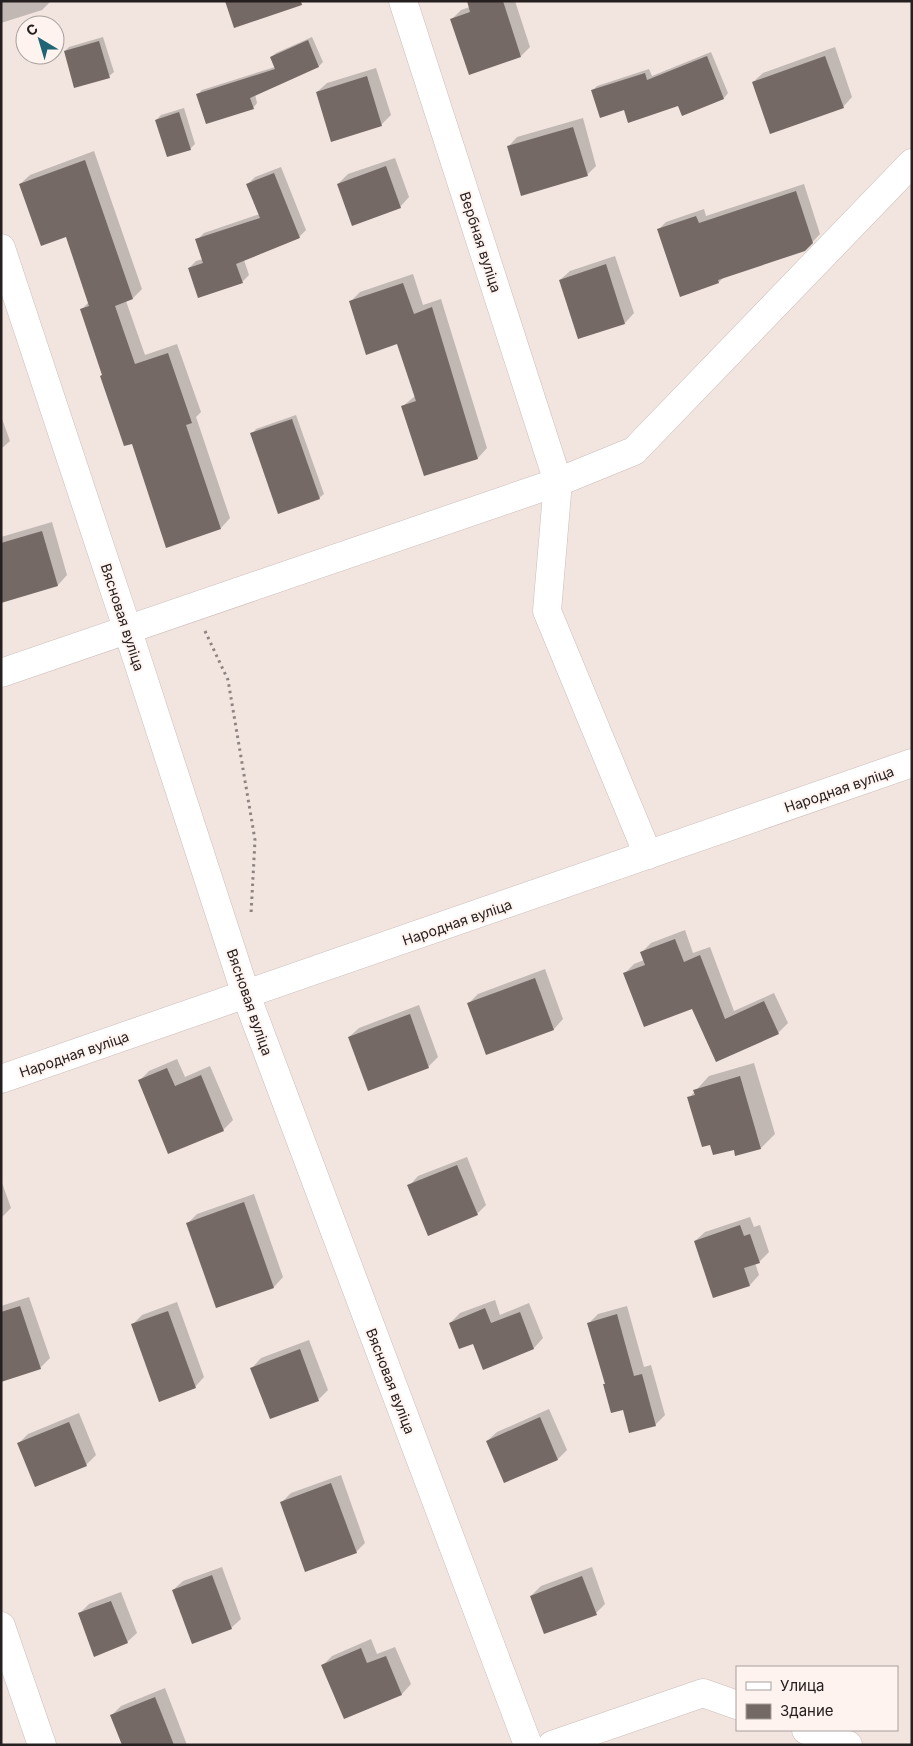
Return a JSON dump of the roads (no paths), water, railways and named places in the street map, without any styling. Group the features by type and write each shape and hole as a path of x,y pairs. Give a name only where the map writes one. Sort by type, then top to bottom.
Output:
{"street":[{"name":"Вербная вуліца","path":"404,1 558,482"},
{"path":"1,673 558,482 634,451 912,163"},
{"name":"Вясновая вуліца","path":"1,248 128,628 246,995 528,1745"},
{"path":"558,482 547,611 648,855"},
{"name":"Народная вуліца","path":"1,1079 912,763"},
{"path":"1,1626 42,1745"},
{"path":"552,1745 703,1693 736,1705"},
{"path":"809,1731 848,1745"}]}
